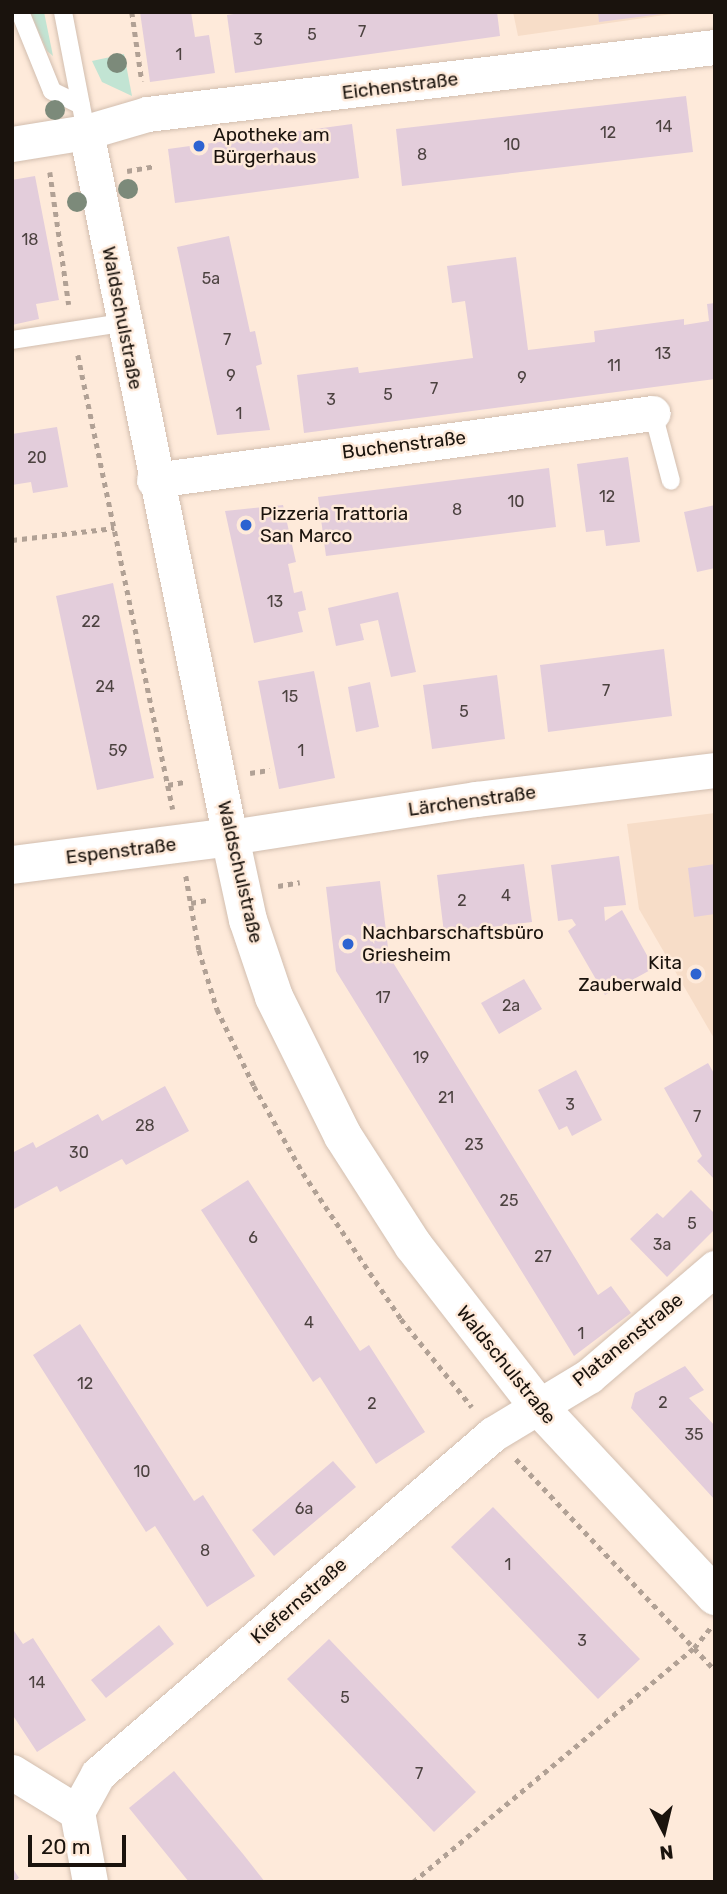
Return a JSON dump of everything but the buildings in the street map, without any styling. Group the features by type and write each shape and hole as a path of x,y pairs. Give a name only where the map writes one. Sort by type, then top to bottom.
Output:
{"street":[{"name":"Eichenstraße","path":"12,144 84,118 147,114 715,47"},
{"name":"Waldschulstraße","path":"84,118 122,323 230,837 248,920 274,997 343,1136 413,1245 538,1406 715,1596"},
{"name":"Buchenstraße","path":"154,480 653,413"},
{"name":"Lärchenstraße","path":"230,837 476,799 715,770"},
{"name":"Espenstraße","path":"12,865 230,837"},
{"name":"Platanenstraße","path":"538,1406 589,1376 715,1268"},
{"name":"Kiefernstraße","path":"77,1812 108,1765 494,1434 538,1406"},
{"path":"12,1772 77,1812 90,1882"}],"lane":[{"path":"20,12 52,91 84,118"},
{"name":"Waldschulstraße","path":"62,12 84,118"},
{"path":"12,340 122,323"},
{"path":"653,413 671,481"}],"path":[{"path":"132,12 143,84"},
{"path":"47,161 72,330 173,808"},
{"path":"119,173 155,166"},
{"path":"12,540 114,528"},
{"path":"243,775 270,770"},
{"path":"168,785 184,782"},
{"path":"187,878 199,950"},
{"path":"278,886 300,883"},
{"path":"191,903 206,900"},
{"path":"412,1882 694,1648 715,1622"}],"shaded area":[{"path":"513,12 686,12 518,36"},
{"name":"Kita Zauberwald","path":"715,813 715,1040 639,909 627,824"}],"green space":[{"path":"30,12 44,12 53,56 47,51"},
{"path":"124,54 132,96 102,82 92,61"}],"place":[{"name":"Apotheke am Bürgerhaus","path":"199,146"},
{"name":"Pizzeria Trattoria San Marco","path":"246,525"},
{"name":"Nachbarschaftsbüro Griesheim","path":"348,944"},
{"name":"Kita Zauberwald","path":"696,974"}]}
